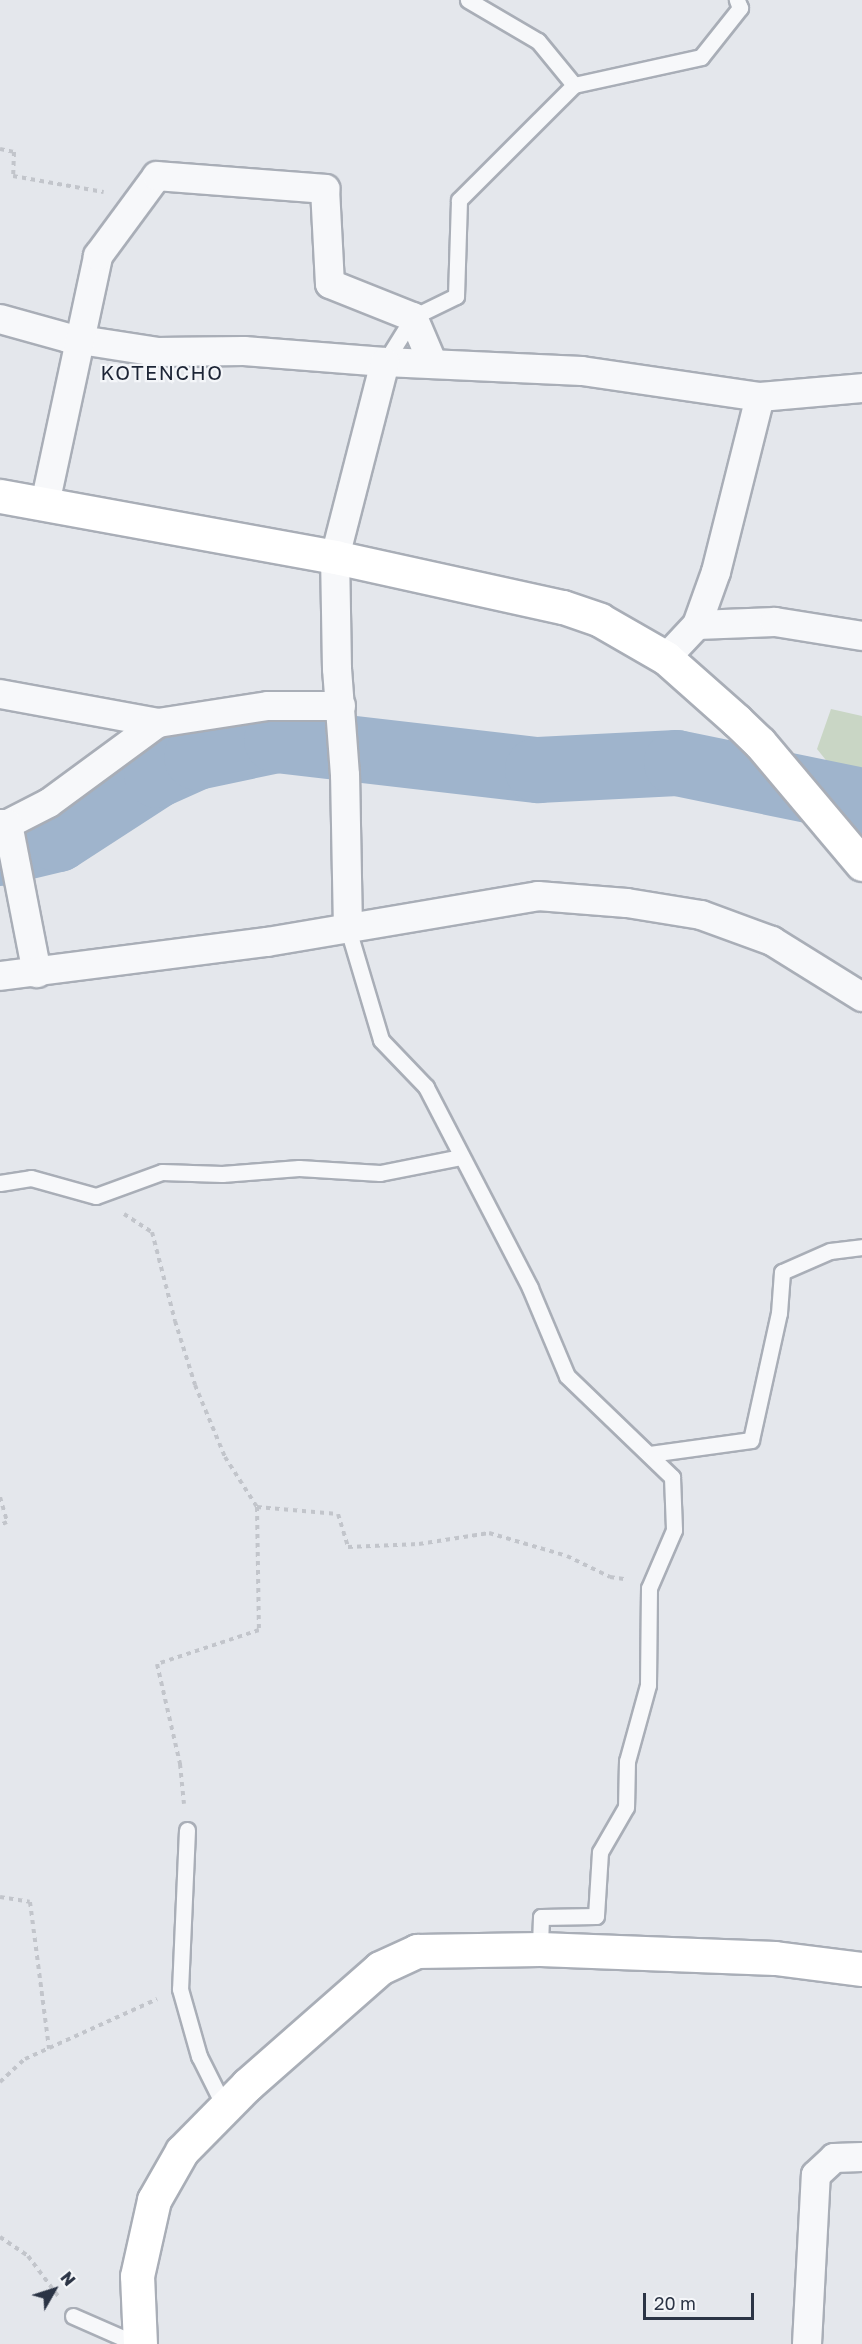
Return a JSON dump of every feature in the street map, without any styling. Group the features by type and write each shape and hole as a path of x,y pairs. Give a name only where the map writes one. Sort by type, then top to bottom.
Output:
{"street":[{"path":"45,504 98,256 157,176 325,189 330,284 413,317 433,364"},
{"path":"0,319 81,340 156,352 244,351 385,362 582,371 760,397 862,388"},
{"path":"348,929 345,775 337,669 335,557 385,362"},
{"path":"666,658 697,625 716,572 760,397"},
{"path":"0,496 335,557 563,607 608,624 666,658 760,743 862,864"},
{"path":"697,625 775,622 862,636"},
{"path":"0,694 158,723 268,706 341,706"},
{"path":"37,973 4,824 49,803 158,723"},
{"path":"0,976 267,942 538,896 627,903 701,915 771,941 862,997"},
{"path":"139,2344 136,2276 154,2200 182,2151 225,2108 380,1968 417,1951 540,1948 776,1958 862,1969"},
{"path":"807,2344 816,2175 834,2158 862,2157"}],"lane":[{"path":"468,0 538,41 574,85"},
{"path":"385,362 413,317 456,296 459,200 574,85 701,57 740,8 737,0"},
{"path":"348,929 381,1040 426,1087 530,1288 567,1376 672,1477 674,1530 649,1588 648,1685 627,1761 626,1807 600,1852 596,1916 541,1917 540,1948"},
{"path":"0,1183 32,1178 96,1196 162,1172 222,1174 299,1168 380,1173 461,1157"},
{"path":"650,1454 751,1440 779,1312 782,1272 830,1251 862,1247"},
{"path":"187,1830 180,1989 199,2056 225,2108"},
{"path":"73,2316 139,2344"}],"path":[{"path":"0,149 14,152 13,176 140,198"},
{"path":"96,1196 152,1232 175,1321 195,1385 225,1457 257,1507 259,1630 157,1664 180,1764 187,1830"},
{"path":"0,1497 7,1522 0,1526"},
{"path":"257,1507 338,1514 348,1547 419,1544 489,1533 567,1556 610,1577 650,1582 649,1588"},
{"path":"0,1897 30,1902 49,2049"},
{"path":"0,2082 25,2059 180,1989"},
{"path":"0,2237 28,2256 73,2316"}],"green space":[{"path":"831,709 862,716 862,805 817,749"}],"waterway":[{"path":"0,853 58,839 157,775 197,757 277,740 538,770 677,763 862,801"}],"district":[{"name":"KOTENCHO","path":"162,372"}]}
